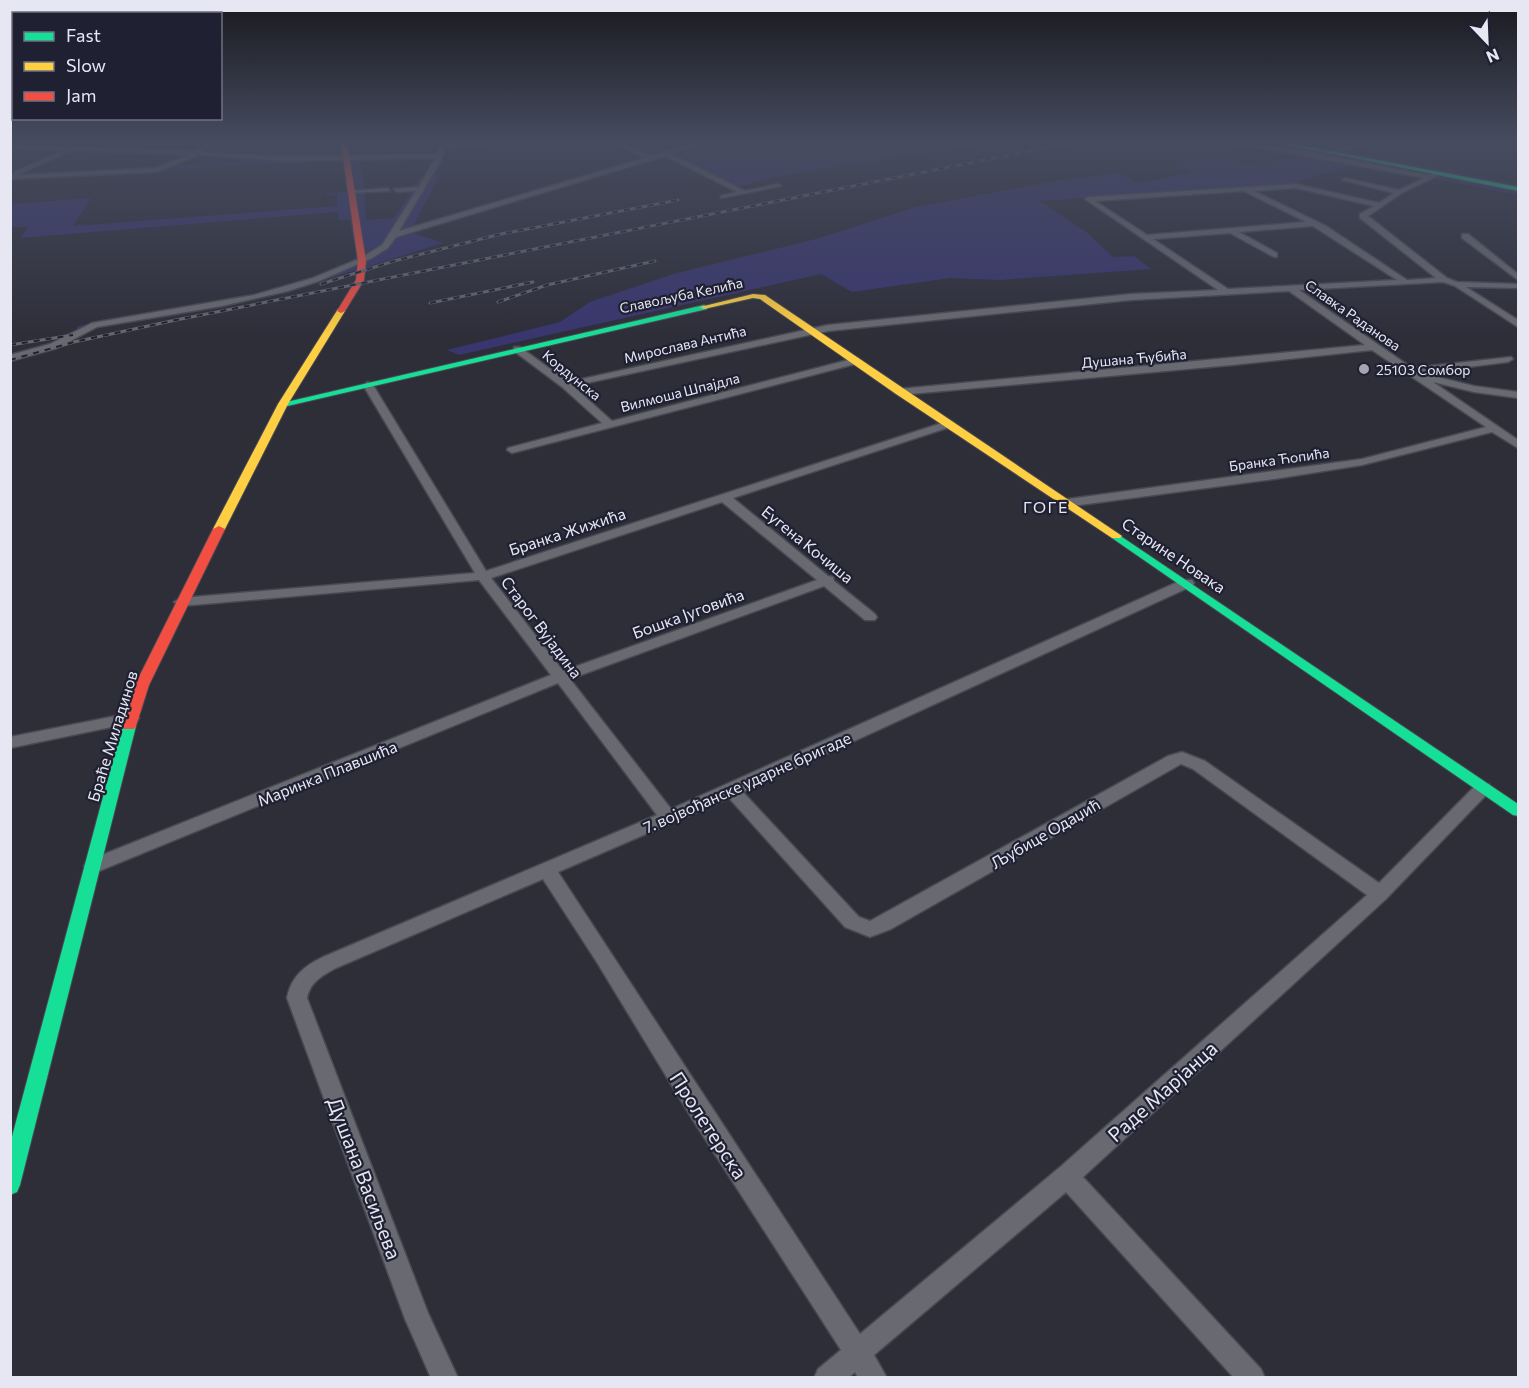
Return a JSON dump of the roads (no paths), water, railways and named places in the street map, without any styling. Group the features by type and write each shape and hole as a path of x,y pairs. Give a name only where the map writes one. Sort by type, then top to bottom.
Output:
{"street":[{"path":"354,208 362,263"},
{"path":"10,358 51,348 92,326 199,309 271,294 316,281 362,263 385,248 410,208"},
{"path":"394,235 485,208"},
{"path":"1102,208 1227,292"},
{"path":"1281,208 1323,228 1405,282"},
{"path":"1375,208 1363,216 1444,280 1456,284 1518,324"},
{"path":"1148,237 1312,224"},
{"path":"1233,231 1274,255"},
{"path":"1465,236 1518,279"},
{"name":"Браће Миладинов","path":"10,1185 131,718 142,685 181,602 283,404 360,280 362,263"},
{"path":"810,330 1079,302 1444,280"},
{"path":"1456,284 1518,286"},
{"name":"Славка Раданова","path":"1292,289 1371,347 1416,374 1518,445"},
{"name":"Славољуба Келића","path":"283,404 758,296 810,330"},
{"name":"Старине Новака","path":"810,330 899,392 1187,583 1518,810"},
{"name":"Мирослава Антића","path":"566,385 810,330"},
{"name":"Душана Ћубића","path":"899,392 1185,367 1371,347"},
{"name":"Кордунска","path":"517,349 566,385 609,424"},
{"path":"1416,374 1509,359"},
{"name":"Вилмоша Шпајдла","path":"512,450 856,361"},
{"path":"1416,374 1474,389 1518,395"},
{"name":"Старог Вујадина","path":"368,385 483,576 668,817"},
{"name":"Бранка Жижића","path":"181,602 483,576 949,424"},
{"name":"Бранка Ћопића","path":"1065,503 1275,476 1362,462 1495,428"},
{"name":"Еугена Кочиша","path":"725,498 828,580 870,617"},
{"name":"Бошка Југовића","path":"560,677 828,580"},
{"name":"7. војвођанске ударне бригаде","path":"305,977 337,959 732,790 1187,583"},
{"name":"Маринка Плавшића","path":"93,866 560,677"},
{"path":"10,743 131,718"},
{"name":"Љубице Одаџић","path":"732,790 852,922 870,929 884,924 1174,760 1182,758 1198,765 1380,894"},
{"name":"Раде Марјанца","path":"827,1377 1067,1176 1380,894 1483,788"},
{"name":"Пролетерска","path":"547,870 605,958 699,1110 874,1377"},
{"name":"Душана Васиљева","path":"305,977 298,986 297,998 418,1319 446,1377"},
{"path":"1067,1176 1252,1377"}],"railway":[{"path":"321,284 394,261 501,234 638,208"},
{"path":"10,360 74,342 176,320 743,208"},
{"path":"498,302 547,285 655,261"},
{"path":"430,303 533,282"},
{"path":"10,345 73,335"}],"place":[{"name":"25103 Сомбор","path":"1364,369"}],"district":[{"name":"ГОГЕ","path":"1046,506"}]}
